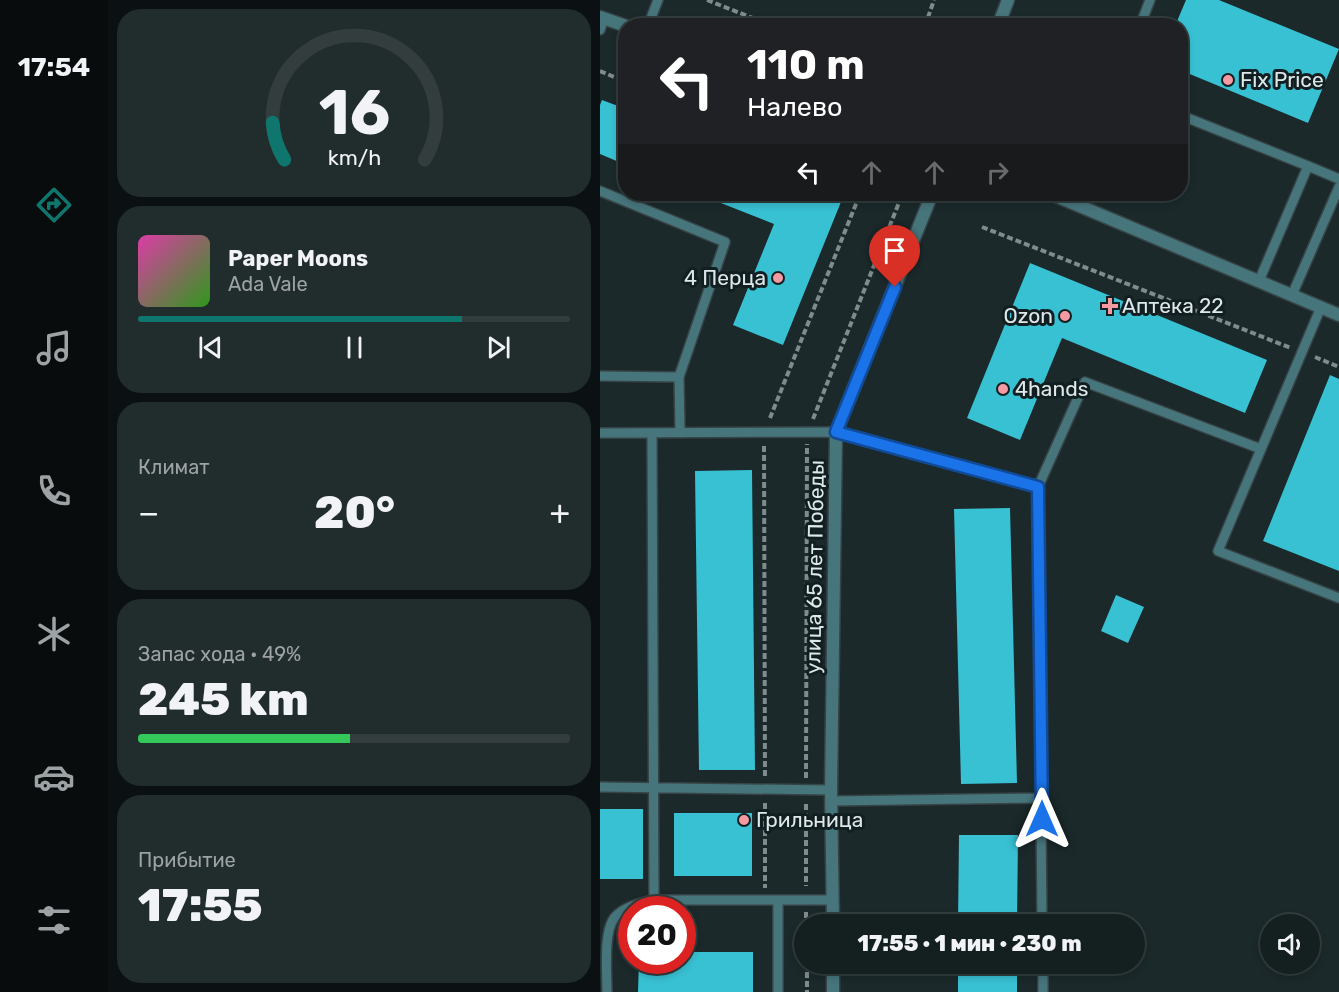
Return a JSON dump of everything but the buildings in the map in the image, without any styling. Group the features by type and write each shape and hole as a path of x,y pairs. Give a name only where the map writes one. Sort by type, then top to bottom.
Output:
{"street":[{"path":"1001,18 1008,0"},
{"path":"601,22 618,25"},
{"name":"улица 65 лет Победы","path":"833,914 831,795 836,432 929,201"},
{"path":"1068,201 1339,315"},
{"path":"833,974 833,992"}],"lane":[{"path":"651,18 658,0"},
{"path":"1143,18 1150,0"},
{"path":"1188,118 1339,179"},
{"path":"1259,281 1308,166"},
{"path":"1292,295 1339,187"},
{"path":"600,191 618,198"},
{"path":"624,201 724,242 679,377 680,433"},
{"path":"1081,206 1084,201"},
{"path":"1329,209 1339,213"},
{"path":"1321,307 1218,551 1339,598"},
{"path":"600,376 679,377"},
{"path":"1042,914 1038,487 1085,382 1261,449"},
{"path":"600,433 836,432 1038,487"},
{"path":"652,433 654,896"},
{"path":"600,787 765,789 831,795 1042,798"},
{"path":"696,900 833,900"},
{"path":"778,900 778,992"},
{"path":"607,992 608,937 614,918 618,915"},
{"path":"1042,974 1042,992"}],"path":[{"path":"707,0 753,18"},
{"path":"927,18 934,0"},
{"path":"600,71 618,79"},
{"path":"765,900 764,432 857,201"},
{"path":"981,227 1339,367"},
{"path":"807,974 807,992"}],"place":[{"name":"Fix Price","path":"1228,80"},
{"name":"4 Перца","path":"778,278"},
{"name":"Аптека 22","path":"1110,306"},
{"name":"Ozon","path":"1065,316"},
{"name":"4hands","path":"1003,389"},
{"name":"Грильница","path":"744,820"}],"route":[{"path":"895,287 836,432 1038,487 1042,819"}]}
